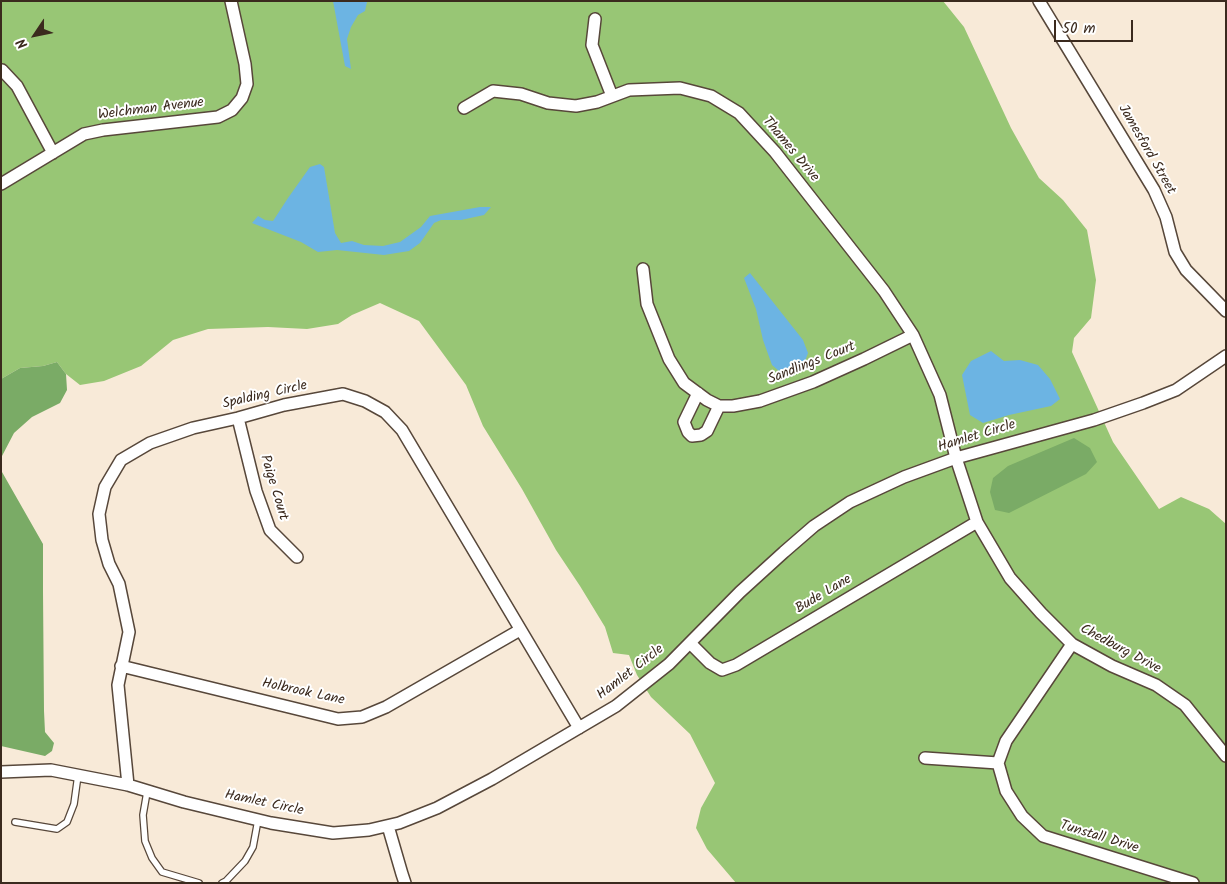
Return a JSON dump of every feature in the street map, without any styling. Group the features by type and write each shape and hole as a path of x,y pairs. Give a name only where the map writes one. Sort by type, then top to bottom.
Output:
{"street":[{"name":"Welchman Avenue","path":"1,184 84,134 103,130 218,117 232,110 242,98 247,84 245,64 231,1"},
{"name":"Jamesford Street","path":"1039,1 1154,190 1166,217 1175,252 1186,270 1226,311"},
{"path":"595,19 592,45 612,96"},
{"path":"2,70 17,86 53,152"},
{"name":"Thames Drive","path":"464,108 493,91 521,94 548,103 576,106 597,102 629,90 680,88 711,96 739,113 775,152 884,290 913,335 940,395 956,458"},
{"path":"643,268 647,304 670,359 684,383 719,406 707,431 701,435 692,436 684,422 698,393"},
{"name":"Sandlings Court","path":"719,406 733,406 760,401 813,382 913,335"},
{"name":"Hamlet Circle","path":"1,772 51,770 128,785 147,792 258,820 332,833 369,830 399,823 438,808 492,779 616,706 669,664 740,592 784,552 814,526 850,502 904,477 956,458 1094,420 1143,403 1176,390 1226,356"},
{"name":"Spalding Circle","path":"128,785 118,685 129,632 119,584 109,564 102,540 99,514 106,487 121,460 150,443 194,428 284,405 343,394 365,401 385,412 402,430 579,728"},
{"name":"Paige Court","path":"238,418 256,491 270,530 297,557"},
{"name":"Chedburg Drive","path":"956,458 977,522 1010,578 1041,613 1072,644 1112,666 1156,686 1185,705 1226,756"},
{"name":"Bude Lane","path":"690,643 710,663 722,670 736,665 977,522"},
{"name":"Holbrook Lane","path":"121,666 338,719 362,716 386,707 520,630"},
{"path":"925,758 998,763 1006,741 1072,644"},
{"name":"Tunstall Drive","path":"998,763 1006,791 1022,816 1043,836 1193,883"},
{"path":"388,826 405,883"}],"lane":[{"path":"15,822 57,829 68,822 74,804 78,775"},
{"path":"147,792 143,815 145,841 152,858 162,872 198,883"},
{"path":"222,883 245,861 253,847 258,820"}],"green space":[{"path":"1,1 943,1 964,27 1011,128 1039,178 1063,200 1087,230 1096,280 1091,318 1074,338 1072,352 1113,442 1159,509 1181,497 1209,509 1226,524 1226,883 736,883 707,849 696,828 701,808 715,783 690,734 651,697 637,675 629,655 613,653 605,627 556,550 522,489 483,426 466,385 419,321 380,303 352,315 338,324 307,329 268,327 208,329 173,340 141,366 104,381 80,385 66,374 57,362 43,366 20,368 1,379"},
{"path":"57,362 66,374 67,390 60,403 32,417 14,433 2,456 2,472 43,544 45,732 54,743 52,751 45,756 1,746 1,379 20,368 43,366"},
{"path":"1074,438 1090,448 1097,462 1086,474 1009,513 995,510 990,492 993,478 1008,466"}],"water":[{"path":"333,1 367,2 365,11 358,15 347,39 351,69 345,66"},
{"path":"320,164 324,167 335,233 341,243 352,241 364,245 383,246 400,242 421,227 430,216 480,207 491,207 484,215 461,220 441,220 434,223 420,243 409,251 384,255 337,250 318,252 301,242 252,223 258,216 265,220 273,221 310,167"},
{"path":"750,273 803,340 808,353 805,361 779,371 772,365 763,340 756,309 744,278"},
{"path":"991,351 1004,361 1020,360 1038,365 1050,379 1060,399 1051,406 983,423 970,415 962,375 971,361"}]}
